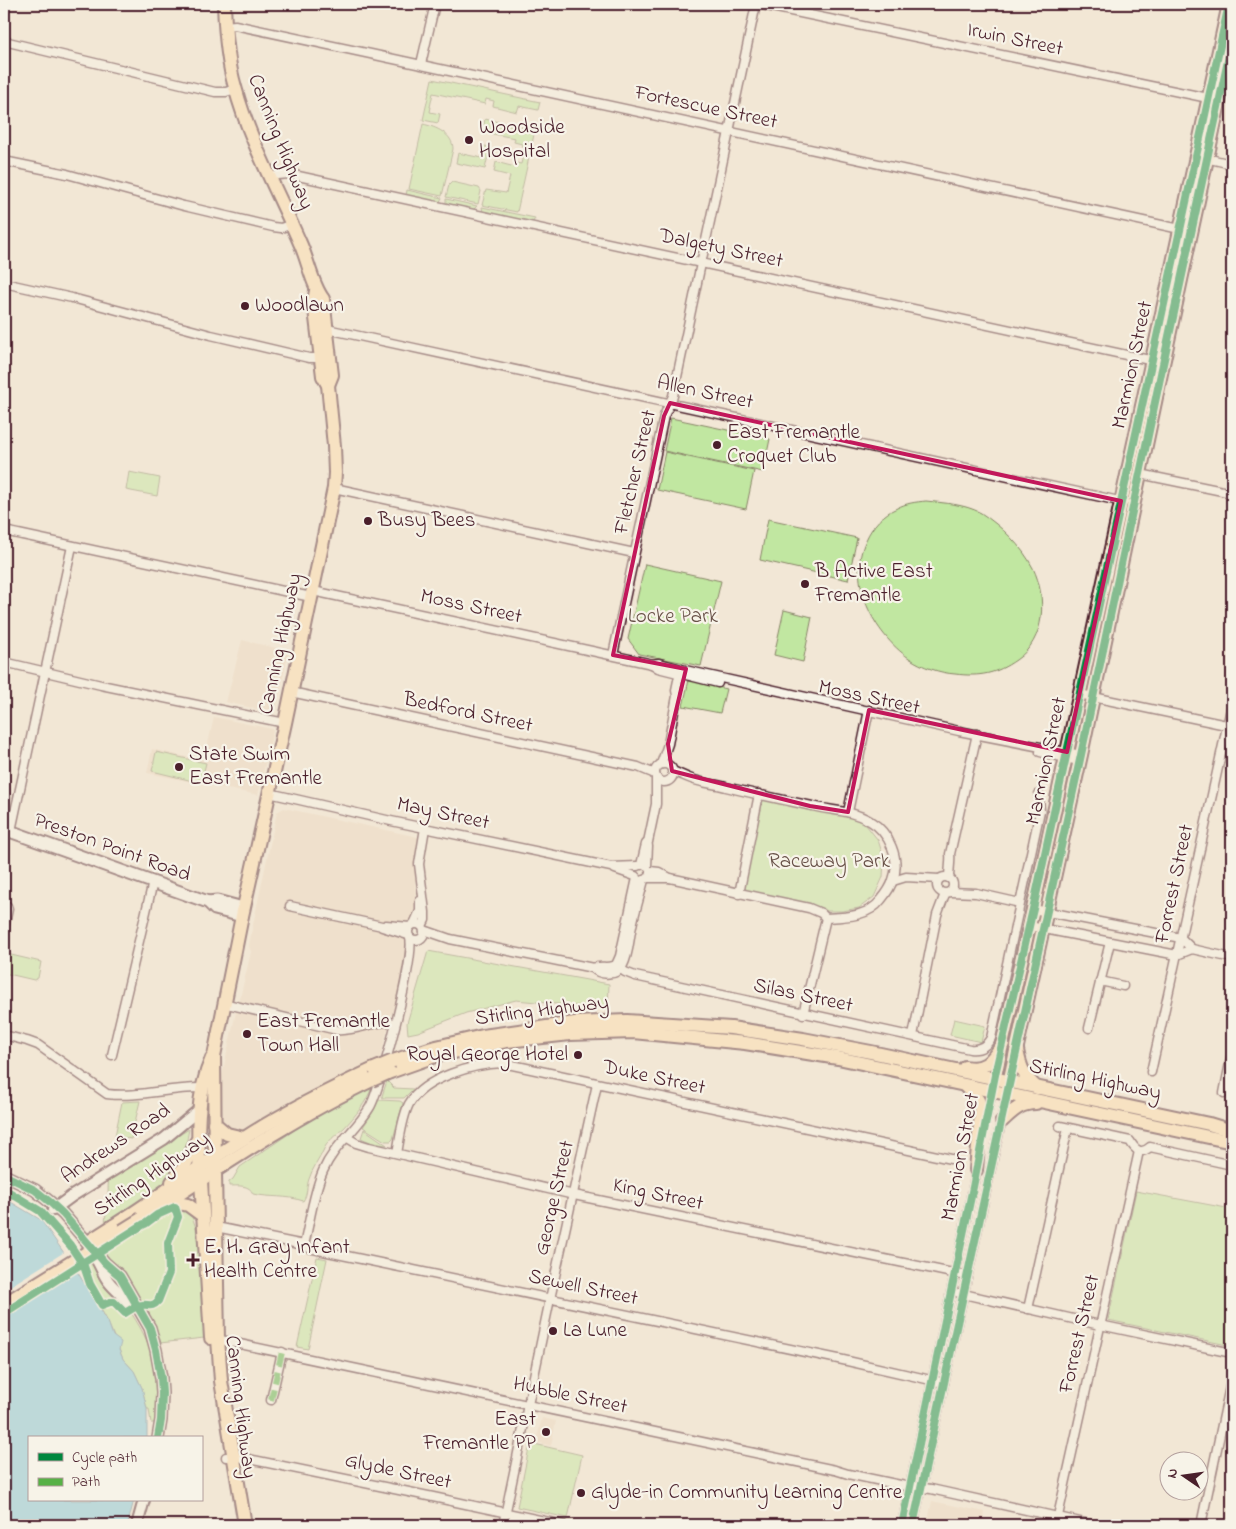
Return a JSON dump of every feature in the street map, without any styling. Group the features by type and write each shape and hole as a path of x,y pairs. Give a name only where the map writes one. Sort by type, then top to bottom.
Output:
{"main road":[{"name":"Canning Highway","path":"224,4 229,61 235,89 256,144 292,224 311,272 316,291 314,301 323,376 328,385 335,473 334,488 242,912 214,1056 216,1396 245,1525"},
{"name":"Marmion Street","path":"993,1085 1033,909 1120,501 1157,362 1201,157 1208,98 1229,4"},
{"name":"Marmion Street","path":"1008,1088 1134,504 1180,229 1232,42"},
{"name":"Canning Highway","path":"316,291 323,299 327,329 332,375 328,385"},
{"name":"Preston Point Road","path":"8,830 208,902 217,901 242,912"},
{"name":"Stirling Highway","path":"166,1198 215,1157 244,1138 320,1095 391,1067 432,1048 483,1036 575,1023 627,1021 731,1028 803,1039 871,1052 1008,1088 1046,1103 1232,1142"},
{"name":"Stirling Highway","path":"391,1067 507,1041 570,1034 633,1032 745,1043 838,1058 964,1086 993,1085"},
{"path":"871,1052 886,1051 976,1068 986,1065 992,1060 1003,1044"},
{"path":"1016,1050 1022,1072 1037,1088"},
{"name":"Canning Highway","path":"214,1056 206,1071 198,1137 203,1216 215,1340"},
{"name":"Stirling Highway","path":"4,1304 166,1198 201,1181 373,1074"},
{"path":"964,1086 978,1100 981,1112 976,1170"},
{"name":"Stirling Highway","path":"1008,1088 1037,1088 1209,1124 1232,1131"},
{"path":"1002,1121 1022,1105 1046,1103"},
{"path":"214,1123 228,1134 244,1138"},
{"path":"1209,1124 1232,1127"},
{"path":"198,1137 189,1159 166,1198 192,1206 203,1216"},
{"name":"Stirling Highway","path":"4,1295 139,1215"},
{"name":"Canning Highway","path":"229,1456 237,1525"}],"street":[{"path":"421,64 435,4"},
{"name":"Irwin Street","path":"756,4 1208,98"},
{"name":"Fletcher Street","path":"613,655 664,416 673,396 756,4"},
{"name":"Fortescue Street","path":"225,26 235,25 421,64 1180,229"},
{"path":"4,41 215,92 226,92 235,89"},
{"path":"1201,157 1232,164"},
{"path":"4,161 67,174 184,206 272,227 281,228 292,224"},
{"name":"Dalgety Street","path":"271,177 289,174 1157,362"},
{"path":"4,283 72,298 212,335 309,358 322,358"},
{"name":"Allen Street","path":"327,329 1134,504"},
{"path":"1140,474 1232,493"},
{"path":"334,488 634,553"},
{"name":"Moss Street","path":"4,531 613,655 652,664 658,668 1080,758"},
{"path":"8,830 46,672 72,546"},
{"path":"4,662 284,723"},
{"path":"618,967 642,873 641,860 648,842 656,804 658,771 668,744 677,696 681,692 682,672"},
{"name":"Bedford Street","path":"291,692 658,771"},
{"path":"1079,694 1230,725"},
{"name":"Forrest Street","path":"1151,1072 1230,725 1232,704"},
{"path":"848,812 868,713"},
{"path":"913,1036 936,914 949,865 976,737"},
{"path":"656,804 670,774 668,744"},
{"path":"658,771 666,764 670,774"},
{"path":"658,771 660,781 670,774 827,810 848,812 870,821 882,831 889,841 893,851 894,875 881,901 867,911 850,917 823,920 820,943 803,1014"},
{"name":"May Street","path":"269,793 427,829 642,873 659,872 670,878 821,912 823,920"},
{"path":"739,894 759,794"},
{"path":"894,875 1020,903 1040,811 1039,794"},
{"path":"306,1246 317,1188 322,1173 329,1158 364,1116 377,1092 408,972 412,944 408,931 417,927 424,920 425,912 420,859 427,829"},
{"path":"894,875 909,878"},
{"path":"112,1055 153,882"},
{"path":"4,929 8,909 5,903"},
{"name":"Silas Street","path":"290,906 382,926 403,925 417,927 450,939 593,968 595,966 618,967 635,976 970,1049 986,1045 990,1038 1020,903"},
{"path":"1033,909 1181,938 1192,950"},
{"name":"Silas Street","path":"382,926 409,937"},
{"path":"1029,926 1177,955 1192,950 1232,958"},
{"path":"408,972 420,939 424,934 417,927"},
{"path":"409,937 414,941 420,939"},
{"name":"Silas Street","path":"420,939 450,939"},
{"path":"1089,1028 1110,942"},
{"path":"1100,981 1123,986"},
{"path":"224,1002 337,1030 348,1031 381,1022 395,1023"},
{"path":"4,1035 38,1045 107,1094 203,1088"},
{"path":"1224,1092 1232,1053"},
{"name":"Duke Street","path":"397,1153 407,1110 414,1097 424,1088 464,1070 488,1064 504,1063 951,1159"},
{"name":"George Street","path":"503,1525 527,1405 597,1084"},
{"name":"Marmion Street","path":"902,1525 952,1291 993,1085"},
{"name":"Marmion Street","path":"913,1525 1008,1088"},
{"name":"Andrews Road","path":"54,1209 164,1139 200,1109"},
{"path":"1028,1309 1064,1127 1130,1141 1135,1150 1139,1151 1150,1147 1232,1165"},
{"name":"King Street","path":"346,1137 356,1143 574,1195 967,1276"},
{"name":"Forrest Street","path":"1056,1521 1139,1151"},
{"path":"4,1174 35,1190 54,1209 96,1258 106,1279 126,1300 152,1337 160,1364 162,1393 162,1414 158,1436"},
{"path":"4,1179 54,1209"},
{"name":"Sewell Street","path":"216,1227 944,1383"},
{"path":"952,1291 1232,1353"},
{"name":"Hubble Street","path":"215,1340 282,1352 921,1488 1056,1521 1094,1525"},
{"path":"271,1400 282,1352"},
{"path":"1201,1525 1232,1377"},
{"name":"Glyde Street","path":"229,1456 563,1525"},
{"path":"137,1525 143,1502"},
{"path":"142,1525 144,1502"}],"highlighted area":[{"path":"670,403 1121,501 1067,752 869,710 848,812 810,806 672,771 668,744 686,669 613,655 664,416"}],"shaded area":[{"path":"242,640 289,651 276,707 269,712 226,702"},
{"path":"214,717 272,729 258,795 147,773 152,749 204,761"},
{"path":"284,808 418,837 415,872 416,905 405,936 410,946 393,1012 388,1016 347,1025 239,1002 251,952 249,946 251,934 277,812"},
{"path":"236,1012 342,1035 355,1034 379,1026 388,1028 379,1061 248,1130 235,1132 225,1125 221,1117 220,1084"},
{"name":"East Fremantle PP","path":"542,1418 556,1421 551,1446 536,1442"},
{"path":"932,1501 985,1512 983,1525 927,1525"}],"green space":[{"path":"432,79 540,102 538,110 519,106 517,112 493,106 494,101 486,99 485,104 433,93 430,112 440,114 438,123 423,120"},
{"path":"485,119 535,130 517,212 482,205 486,190 506,193 510,176 494,172 496,162 515,167 516,163 521,164 525,147 514,142 515,138 482,132"},
{"path":"423,124 443,132 452,144 453,149 442,196 409,189"},
{"path":"484,146 490,147 485,169 456,163 458,153 482,158"},
{"path":"452,182 479,188 481,191 478,204 446,197 449,185"},
{"path":"407,190 442,198 439,203 406,196"},
{"path":"446,199 477,206 473,210 446,205"},
{"path":"482,207 535,218 533,222 529,223 483,213"},
{"name":"East Fremantle Croquet Club","path":"671,418 770,439 763,472 664,451"},
{"path":"665,452 754,471 746,509 657,490"},
{"path":"129,472 160,478 157,496 126,490"},
{"path":"926,501 961,506 981,513 1010,537 1023,552 1038,579 1042,605 1038,630 1026,651 1002,669 980,675 964,675 931,669 920,664 896,648 875,621 867,605 859,572 861,556 868,535 879,521 900,506"},
{"path":"768,519 857,538 848,580 760,560"},
{"name":"Locke Park","path":"645,564 721,581 701,666 639,654 628,639"},
{"path":"784,610 812,617 803,662 774,655"},
{"path":"689,680 726,689 720,713 683,706"},
{"name":"State Swim East Fremantle","path":"156,752 206,763 201,783 152,771"},
{"name":"Raceway Park","path":"763,800 851,817 866,825 878,840 884,859 883,877 874,897 859,908 842,911 824,911 742,892"},
{"path":"428,951 609,984 608,1009 516,1000 466,1013 418,1032 408,1034 407,1023"},
{"path":"7,954 41,962 38,978 34,980 4,973"},
{"path":"954,1019 985,1026 981,1042 950,1035"},
{"path":"387,1081 394,1088 413,1089 404,1098 383,1098"},
{"path":"372,1087 357,1114 325,1147 310,1175 306,1196 303,1201 253,1194 246,1187 229,1186 229,1182 240,1167 318,1114"},
{"path":"379,1100 400,1101 403,1103 391,1141 385,1141 363,1127"},
{"path":"140,1101 131,1139 115,1136 122,1102"},
{"path":"189,1129 183,1155 173,1172 136,1205 106,1225 109,1178"},
{"path":"364,1129 387,1145 377,1145 361,1138"},
{"path":"1136,1191 1232,1209 1232,1346 1108,1320"},
{"path":"179,1208 191,1214 196,1228 204,1338 160,1343 156,1331 104,1255 162,1215"},
{"path":"317,1257 327,1259 308,1349 297,1347"},
{"path":"94,1262 135,1319 150,1349 157,1381 155,1423 151,1423 149,1409 147,1409 142,1388 134,1371 123,1359 108,1322 89,1287 84,1268"},
{"path":"530,1443 582,1455 568,1518 517,1507"}],"water":[{"path":"4,1198 41,1220 78,1273 108,1322 113,1336 121,1342 119,1350 123,1359 134,1371 142,1388 147,1409 147,1436 28,1436 28,1502 133,1502 126,1525 4,1525"}],"pier":[{"path":"66,1251 78,1267 4,1314 4,1290"}],"marked path":[{"path":"271,1400 282,1352"}],"cycle path":[{"path":"902,1525 996,1070 1033,909 1229,4"},
{"path":"913,1525 1081,755 1232,42"},
{"path":"4,1175 35,1190 50,1202 63,1214 105,1263 120,1276 150,1328 156,1350 162,1393 158,1436"},
{"path":"4,1189 40,1211 70,1245 84,1266 90,1284 102,1305 114,1302 125,1313 138,1306 152,1305 158,1301 169,1273 168,1243 178,1217 175,1207 157,1215 145,1224 144,1224 4,1313"}],"place":[{"name":"Woodside Hospital","path":"469,140"},
{"name":"Woodlawn","path":"245,306"},
{"name":"East Fremantle Croquet Club","path":"717,445"},
{"name":"Busy Bees","path":"368,521"},
{"name":"B Active East Fremantle","path":"805,584"},
{"name":"State Swim East Fremantle","path":"179,767"},
{"name":"East Fremantle Town Hall","path":"247,1034"},
{"name":"Royal George Hotel","path":"578,1055"},
{"name":"E. H. Gray Infant Health Centre","path":"193,1260"},
{"name":"La Lune","path":"553,1331"},
{"name":"East Fremantle PP","path":"546,1432"},
{"name":"Glyde-in Community Learning Centre","path":"581,1493"}]}
